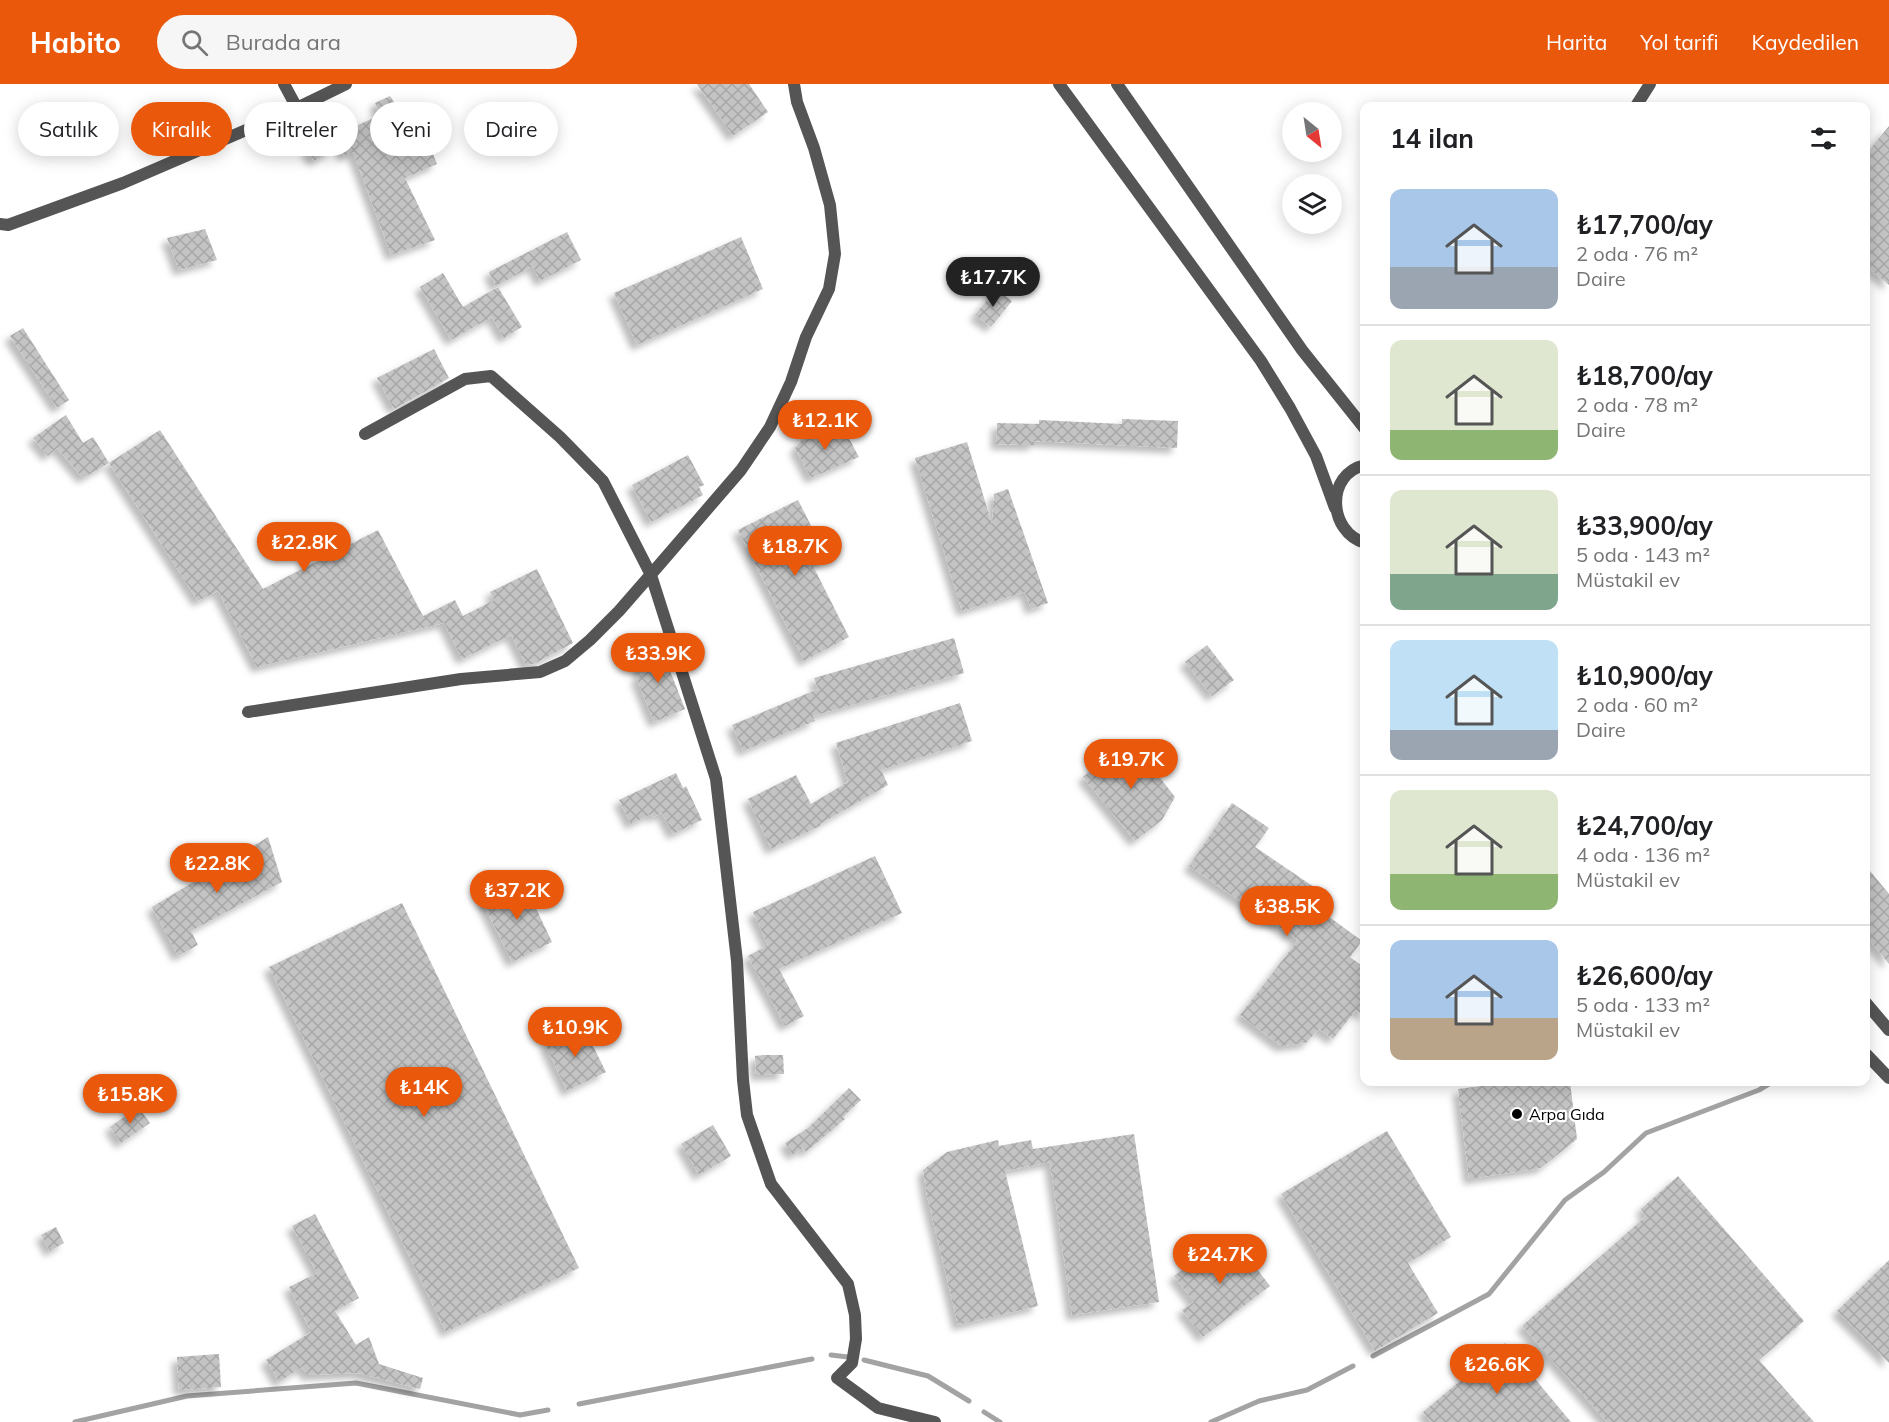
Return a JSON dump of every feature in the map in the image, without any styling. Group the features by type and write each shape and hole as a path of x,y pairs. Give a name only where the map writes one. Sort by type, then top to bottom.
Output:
{"street":[{"path":"284,84 294,102"},
{"path":"309,102 345,84"},
{"path":"248,712 461,679 540,672 565,661 590,640 651,575 741,470 770,427 791,382 806,337 829,289 835,254 830,205 814,148 797,102 794,84"},
{"path":"1059,84 1261,361 1316,456 1341,525 1360,540"},
{"path":"1117,84 1302,350 1360,423"},
{"path":"1639,102 1650,84"},
{"path":"0,224 8,225 123,183 244,131"},
{"path":"365,434 465,379 491,376 560,437 603,481 651,575 716,779 737,961 747,1115 771,1184 791,1213 827,1254 848,1284 855,1315 856,1339 852,1363 837,1378 878,1408 935,1422"},
{"path":"1335,508 1340,483 1349,473 1360,468"},
{"path":"1870,1008 1889,1029"},
{"path":"1870,1058 1889,1078"}],"building":[{"path":"697,84 749,84 768,112 733,136"},
{"path":"390,96 394,102 377,102"},
{"path":"370,120 370,156 434,156 437,164 405,178 435,240 391,255 354,156 358,156 358,125"},
{"path":"1889,126 1889,285 1870,269 1870,149"},
{"path":"311,156 322,156 314,161"},
{"path":"205,229 217,260 179,270 167,238"},
{"path":"567,232 581,260 540,281 533,266 496,286 489,272"},
{"path":"741,237 763,289 637,345 614,293"},
{"path":"443,273 463,307 498,287 522,327 504,338 492,317 451,340 420,287"},
{"path":"996,289 1012,301 991,327 975,315"},
{"path":"23,328 69,400 57,408 10,336"},
{"path":"434,349 449,378 394,409 377,378"},
{"path":"66,415 83,443 93,437 109,463 83,478 57,448 48,456 33,438"},
{"path":"1122,419 1178,421 1177,448 1034,441 1034,445 996,444 997,423 1039,424 1039,420 1122,424"},
{"path":"812,429 845,431 859,457 811,478 795,448"},
{"path":"160,430 263,589 378,530 423,616 455,600 463,616 494,600 490,592 537,569 573,643 534,664 526,665 511,635 462,659 444,623 257,667 218,591 198,601 109,463"},
{"path":"967,442 992,524 994,494 1008,489 1048,603 1031,609 1025,592 962,611 915,458"},
{"path":"688,455 704,485 699,487 703,495 651,522 632,485"},
{"path":"798,500 828,559 813,566 849,637 804,661 738,530"},
{"path":"954,638 964,673 813,716 815,721 743,751 732,725 818,689 814,678"},
{"path":"660,645 685,709 654,722 636,677 641,675 634,656"},
{"path":"1207,645 1234,680 1212,696 1185,662"},
{"path":"960,703 972,741 881,770 888,785 820,826 771,849 748,799 796,775 811,804 848,782 836,743"},
{"path":"1130,739 1175,797 1162,820 1135,841 1083,777"},
{"path":"676,773 683,788 686,786 702,820 673,834 662,813 653,817 651,814 631,824 619,800"},
{"path":"1232,803 1269,828 1255,847 1314,887 1305,899 1360,940 1360,944 1350,957 1360,964 1360,1013 1356,1010 1333,1039 1319,1029 1306,1043 1281,1046 1240,1015 1298,940 1189,866"},
{"path":"268,837 282,882 191,931 198,945 178,956 152,907"},
{"path":"875,856 902,913 779,969 804,1016 785,1026 748,956 768,945 753,912"},
{"path":"1870,871 1889,894 1889,964 1870,941"},
{"path":"523,881 552,942 512,962 482,901"},
{"path":"402,903 579,1268 446,1332 269,967"},
{"path":"583,1026 606,1072 567,1091 545,1044"},
{"path":"783,1055 784,1074 756,1075 755,1056"},
{"name":"Arpa Gıda","path":"1481,1086 1570,1086 1577,1139 1541,1168 1469,1179 1458,1089"},
{"path":"849,1088 861,1100 843,1117 845,1119 806,1152 803,1148 793,1155 785,1143 808,1128"},
{"path":"138,1107 150,1123 121,1143 110,1127"},
{"path":"713,1125 731,1156 699,1175 681,1144"},
{"path":"1387,1131 1451,1237 1408,1263 1438,1313 1375,1351 1281,1194"},
{"path":"1134,1134 1159,1302 1072,1315 1050,1162 1005,1171 1038,1306 958,1325 927,1196 923,1170 947,1152 998,1140 999,1146 1031,1140 1033,1149"},
{"path":"1678,1176 1804,1321 1759,1360 1814,1422 1607,1422 1522,1326 1646,1216 1641,1209"},
{"path":"315,1214 359,1298 335,1311 356,1345 369,1337 379,1364 423,1378 420,1389 358,1373 307,1375 302,1367 279,1382 266,1360 311,1332 289,1287 317,1273 292,1226"},
{"path":"56,1227 64,1243 50,1251 41,1235"},
{"path":"1230,1234 1270,1286 1203,1337 1182,1310 1194,1302 1174,1276"},
{"path":"1889,1260 1889,1363 1837,1311"},
{"path":"1505,1343 1571,1422 1431,1422 1423,1412"},
{"path":"219,1354 221,1387 179,1390 177,1357"}],"waterway":[{"path":"1373,1356 1489,1294 1565,1200 1604,1172 1646,1133 1766,1086"},
{"path":"831,1355 848,1357"},
{"path":"579,1404 812,1359"},
{"path":"864,1360 928,1376 969,1401"},
{"path":"1211,1422 1259,1401 1307,1390 1353,1366"},
{"path":"75,1422 187,1396 356,1383 520,1415 548,1410"},
{"path":"984,1412 1000,1422"}],"place":[{"name":"Arpa Gıda","path":"1517,1114"}]}
